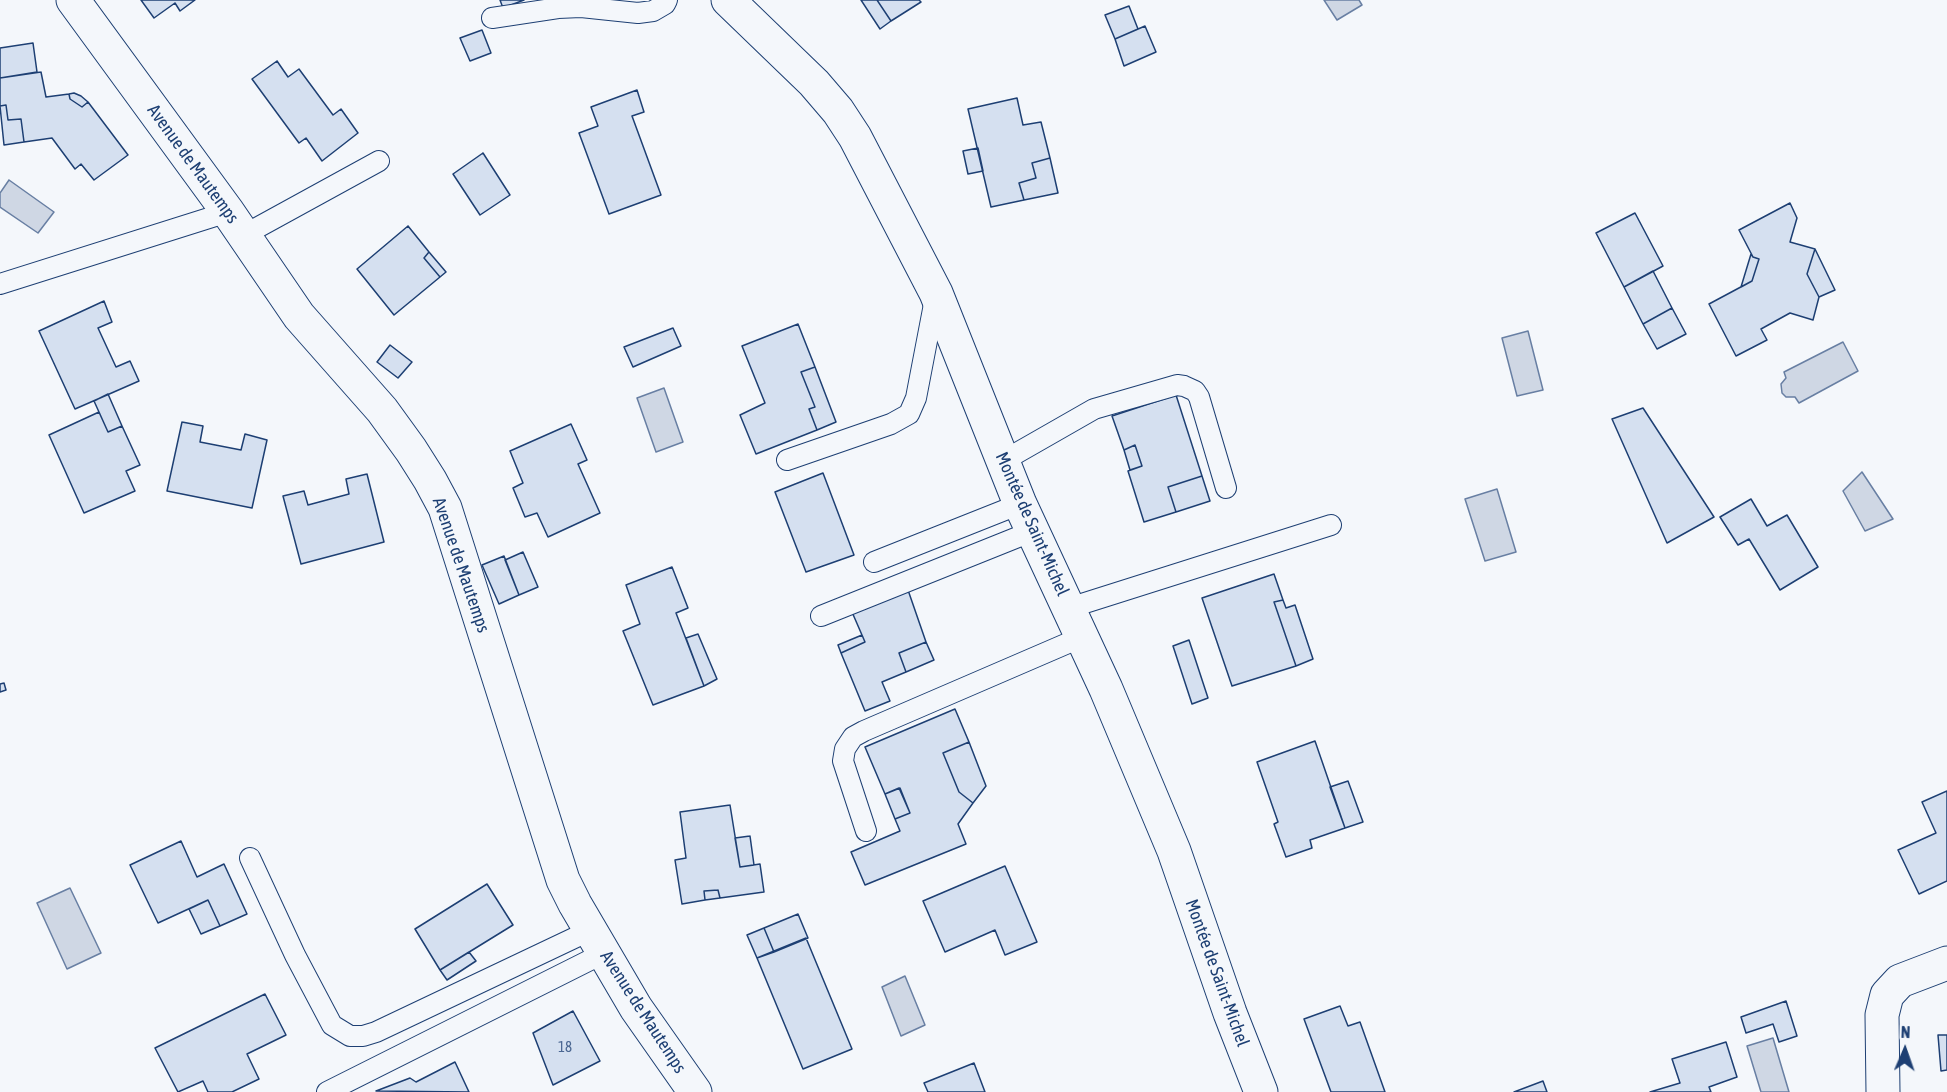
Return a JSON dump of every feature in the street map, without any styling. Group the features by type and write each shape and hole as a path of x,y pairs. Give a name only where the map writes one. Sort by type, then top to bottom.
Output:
{"street":[{"name":"Avenue de Mautemps","path":"73,0 236,224 299,316 382,410 430,480 445,508 563,880 636,1008 695,1092"},
{"name":"Montée de Saint-Michel","path":"728,0 814,83 838,111 855,137 936,293 1003,461 1106,689 1174,851 1230,1013 1261,1092"},
{"path":"1883,1092 1882,1015 1887,995 1900,981 1947,963"}],"lane":[{"path":"492,18 558,8 581,7 638,13 653,11 665,4 667,0"},
{"path":"0,284 236,224 379,161"},
{"path":"787,460 891,424 909,414 916,398 936,293"},
{"path":"1003,461 1094,409 1177,385 1195,391 1199,397 1226,488"},
{"path":"874,562 1027,517"},
{"path":"821,616 1027,517"},
{"path":"1069,608 1331,525"},
{"path":"866,831 843,761 845,749 853,737 1082,637"},
{"path":"250,858 295,955 332,1024 350,1036 363,1036 376,1032 597,942"},
{"path":"327,1092 597,942"}],"shaded area":[{"path":"1324,0 1359,0 1362,5 1337,20"},
{"path":"9,180 54,212 38,233 0,207 0,193"},
{"path":"1528,331 1543,390 1517,396 1502,338"},
{"path":"1843,342 1858,371 1799,403 1795,397 1786,397 1782,393 1781,384 1786,378 1784,372"},
{"path":"664,388 683,442 656,452 637,398"},
{"path":"1862,472 1893,519 1865,531 1843,491"},
{"path":"1497,489 1516,552 1485,561 1465,499"},
{"path":"70,888 101,953 67,969 37,903"},
{"path":"905,976 925,1025 901,1036 882,987"},
{"path":"1773,1038 1789,1092 1761,1092 1747,1046"}],"building":[{"path":"141,0 195,0 180,11 175,3 154,18"},
{"path":"500,0 524,0 503,8"},
{"path":"861,0 877,0 891,21 880,29"},
{"path":"877,0 919,0 921,2 891,21"},
{"path":"1129,6 1138,29 1115,39 1105,15"},
{"path":"1145,26 1156,52 1124,66 1115,39"},
{"path":"482,30 491,53 470,61 460,38"},
{"path":"33,43 37,72 0,78 0,48"},
{"path":"277,61 288,77 299,69 333,115 341,109 358,133 322,161 306,138 299,143 252,79"},
{"path":"41,72 46,97 69,94 70,99 82,107 88,102 128,155 94,180 81,164 75,169 52,138 24,142 21,119 8,120 6,105 0,106 0,78"},
{"path":"637,90 644,112 632,116 661,195 609,214 579,133 598,126 591,107"},
{"path":"74,93 88,102 82,107 70,99 69,94"},
{"path":"1017,98 1023,125 1041,122 1050,158 1032,163 1036,178 1019,183 1024,200 991,207 968,109"},
{"path":"6,105 8,120 21,119 24,142 4,145 0,106"},
{"path":"978,148 983,171 968,174 963,151"},
{"path":"483,153 510,195 480,215 453,174"},
{"path":"1050,158 1058,193 1024,200 1019,183 1036,178 1032,163"},
{"path":"1790,203 1797,218 1790,242 1815,249 1807,274 1819,297 1813,320 1790,313 1761,329 1767,340 1736,356 1709,304 1752,281 1759,259 1753,257 1739,230"},
{"path":"1635,213 1663,266 1624,287 1596,233"},
{"path":"408,226 429,252 424,258 440,277 394,315 357,269"},
{"path":"1815,249 1835,290 1819,297 1807,274"},
{"path":"429,252 446,272 440,277 424,258"},
{"path":"1751,254 1759,259 1752,281 1741,287"},
{"path":"1653,271 1672,308 1643,324 1624,287"},
{"path":"104,301 112,322 98,328 116,367 130,361 139,381 75,409 39,331"},
{"path":"1672,308 1686,334 1657,349 1643,324"},
{"path":"798,324 815,367 801,372 815,407 809,409 817,430 756,454 740,415 765,403 742,346"},
{"path":"673,328 681,346 633,367 624,347"},
{"path":"390,345 412,362 398,378 377,362"},
{"path":"815,367 836,422 817,430 809,409 815,407 801,372"},
{"path":"108,394 122,426 108,432 94,401"},
{"path":"1176,395 1202,476 1168,487 1176,512 1144,522 1128,471 1142,466 1135,445 1124,450 1112,416"},
{"path":"1643,408 1714,517 1667,543 1612,419"},
{"path":"99,412 108,432 122,426 140,465 126,471 135,491 84,513 49,435"},
{"path":"182,422 203,426 200,442 241,450 245,434 267,440 252,508 167,491"},
{"path":"571,424 587,460 578,464 600,513 548,537 537,513 525,517 513,488 523,483 510,451"},
{"path":"1135,445 1142,466 1130,470 1124,450"},
{"path":"823,473 854,555 806,572 775,492"},
{"path":"367,474 384,542 301,564 283,496 304,491 308,505 349,494 346,479"},
{"path":"1202,476 1210,501 1176,512 1168,487"},
{"path":"1751,499 1767,526 1787,515 1818,567 1780,590 1749,539 1738,545 1720,517"},
{"path":"523,552 538,587 519,595 505,560"},
{"path":"504,556 519,595 499,604 482,565"},
{"path":"672,567 688,608 676,613 704,686 653,705 623,631 640,624 626,585"},
{"path":"1274,574 1283,600 1274,602 1296,666 1232,686 1202,598"},
{"path":"908,590 926,642 899,653 906,672 882,682 890,701 865,711 841,653 865,642 852,612"},
{"path":"1283,600 1286,608 1295,605 1313,659 1296,666 1274,602"},
{"path":"698,634 717,679 704,686 686,638"},
{"path":"862,635 865,642 841,653 838,645"},
{"path":"1189,640 1208,698 1192,704 1173,646"},
{"path":"926,642 934,660 906,672 899,653"},
{"path":"4,683 6,690 0,692 0,684"},
{"path":"955,709 969,742 943,753 959,792 973,803 958,824 966,844 865,885 851,852 900,831 895,819 910,813 900,788 885,794 865,747"},
{"path":"1315,741 1345,828 1310,840 1312,848 1286,857 1274,824 1278,822 1257,762"},
{"path":"969,742 986,786 973,803 959,792 943,753"},
{"path":"1348,781 1363,822 1345,828 1330,787"},
{"path":"899,788 910,813 895,819 885,794"},
{"path":"1947,791 1947,881 1919,894 1898,850 1936,833 1922,802"},
{"path":"730,805 740,867 760,864 764,892 720,898 718,890 704,891 705,900 682,904 675,860 686,858 680,812"},
{"path":"750,836 754,865 740,867 735,838"},
{"path":"181,841 197,877 224,864 247,914 220,926 208,900 158,923 130,865"},
{"path":"1005,866 1037,942 1005,955 995,930 945,952 923,901"},
{"path":"487,884 513,925 440,970 415,929"},
{"path":"718,890 720,898 705,900 704,891"},
{"path":"208,900 220,926 201,934 189,909"},
{"path":"798,914 808,938 774,952 764,928"},
{"path":"764,928 774,952 757,958 747,935"},
{"path":"806,938 852,1049 803,1069 757,958"},
{"path":"469,952 476,961 447,980 440,970"},
{"path":"265,994 286,1035 247,1054 259,1079 232,1092 208,1092 203,1081 178,1092 155,1048"},
{"path":"1786,1001 1797,1036 1779,1042 1773,1024 1746,1033 1741,1017"},
{"path":"1340,1006 1348,1026 1360,1022 1385,1092 1331,1092 1304,1019"},
{"path":"573,1011 600,1061 553,1085 533,1033"},
{"path":"1938,1035 1947,1035 1947,1070 1941,1071"},
{"path":"1726,1042 1737,1077 1709,1087 1711,1092 1650,1092 1680,1083 1672,1059"},
{"path":"455,1062 469,1092 376,1091 410,1078 416,1082"},
{"path":"974,1063 985,1092 928,1092 924,1083"},
{"path":"1543,1081 1547,1092 1514,1092"}]}
